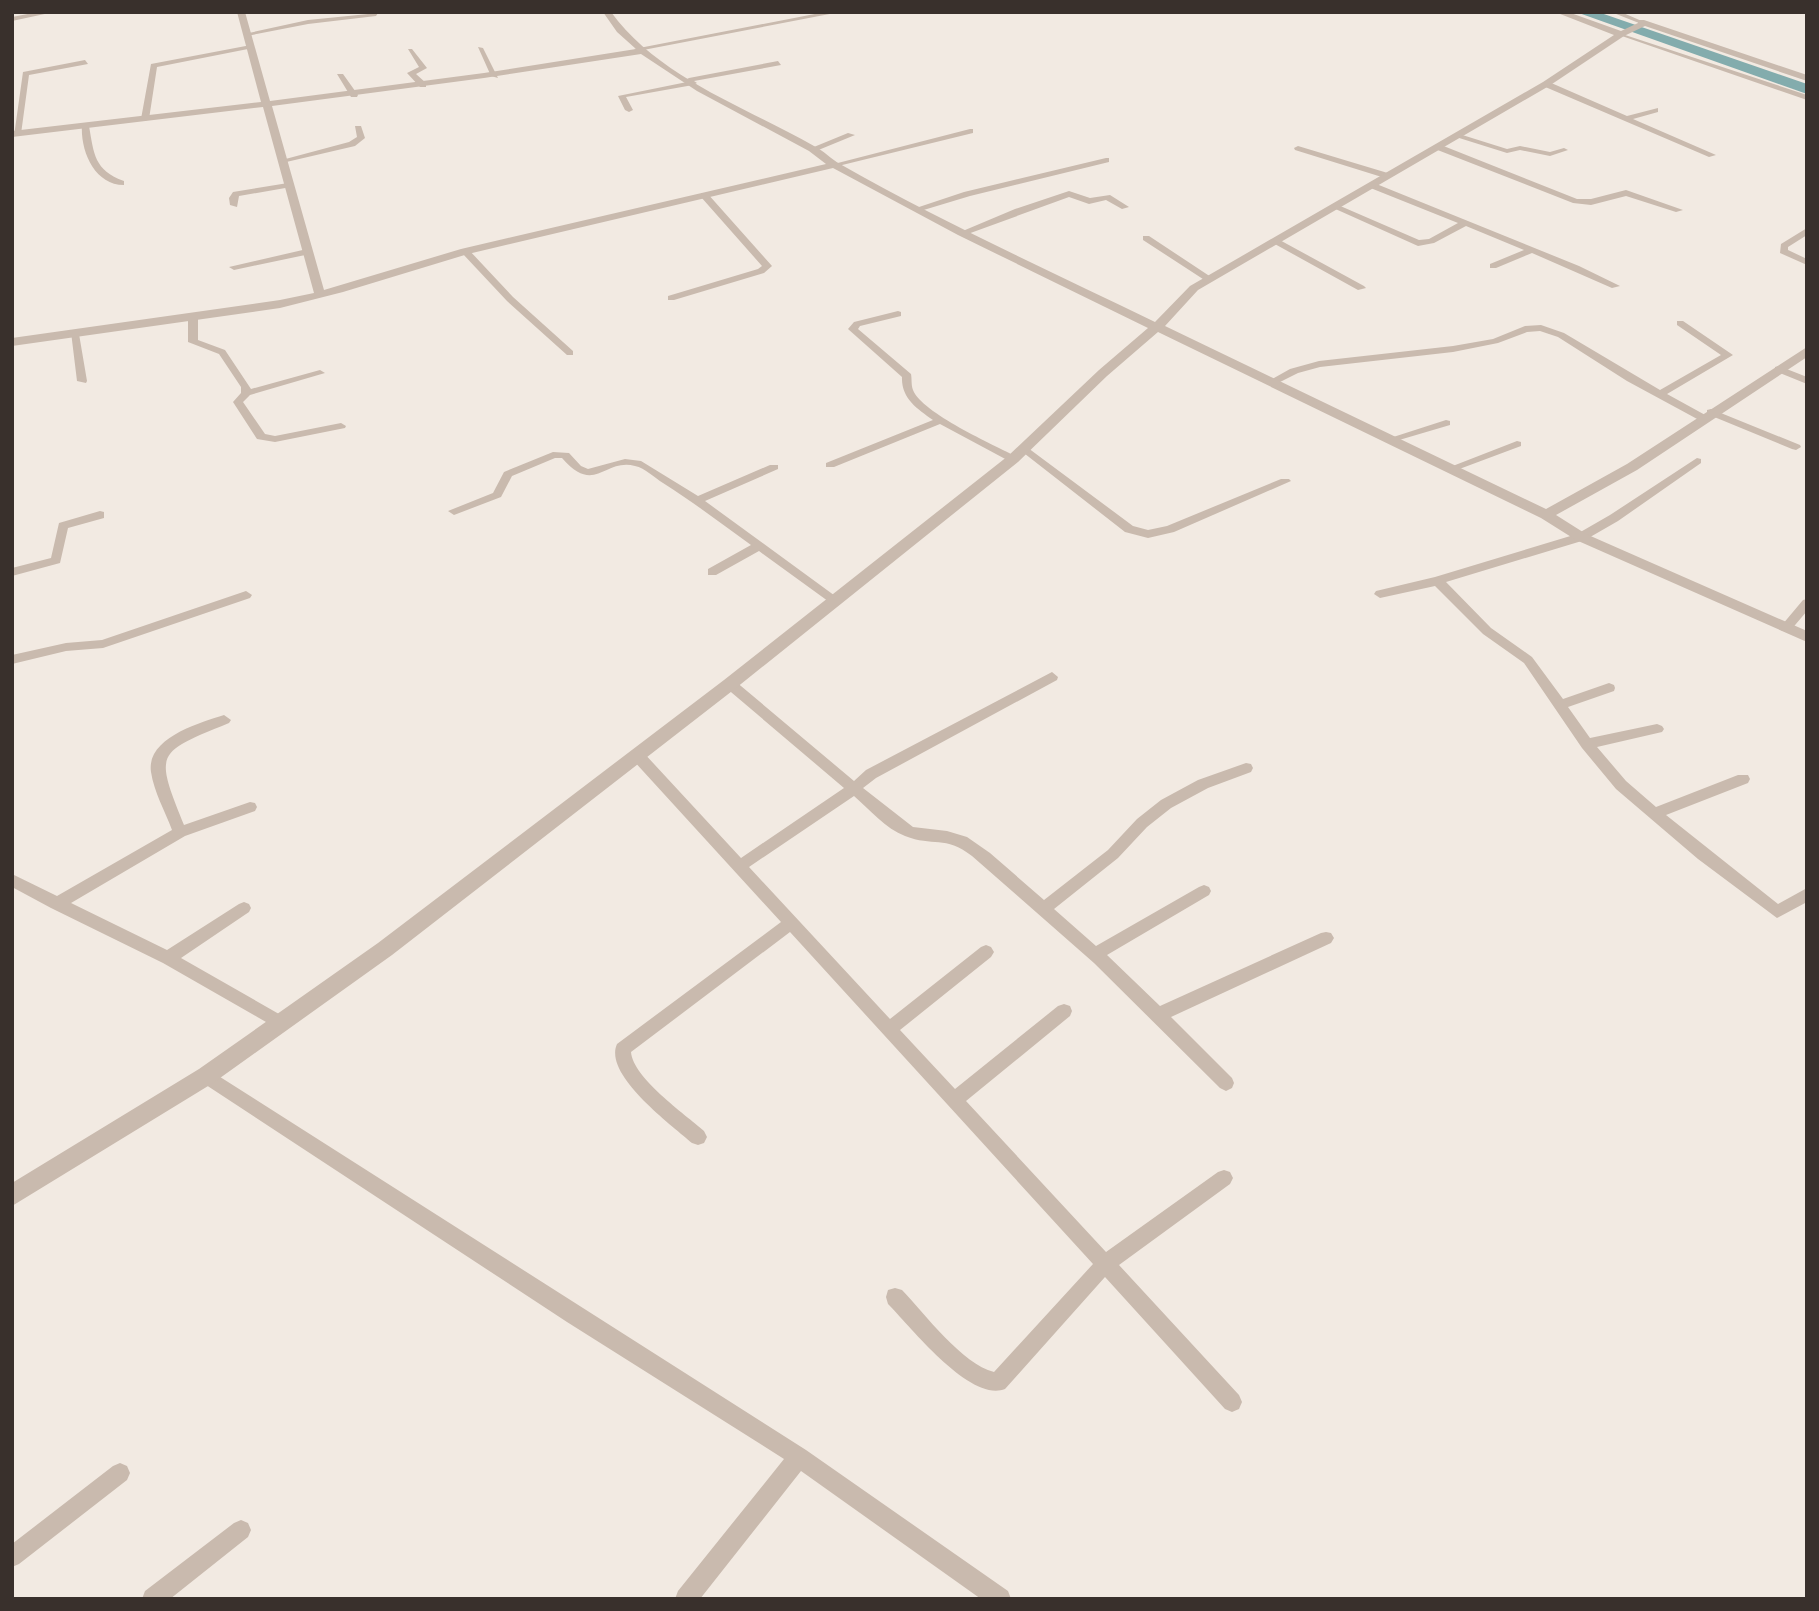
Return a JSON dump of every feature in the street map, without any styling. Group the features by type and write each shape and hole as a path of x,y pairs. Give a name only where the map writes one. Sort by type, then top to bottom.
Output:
{"street":[{"path":"241,12 320,295"},
{"path":"607,12 612,23 637,48 691,82 813,149 834,165 962,233 1551,518 1576,534 1807,637"},
{"path":"1559,12 1633,25 1807,78"},
{"path":"12,1195 206,1076 386,949 730,684 1019,454 1168,317 1176,304 1209,278 1546,84 1633,25"},
{"path":"15,134 495,76 637,48"},
{"path":"12,342 193,318 320,295 465,251 834,165"},
{"path":"1551,518 1718,417 1785,371 1807,351"}],"lane":[{"path":"12,19 51,12"},
{"path":"637,48 837,12"},
{"path":"1614,12 1633,25 1807,98"},
{"path":"247,34 308,22 376,14"},
{"path":"637,48 682,35"},
{"path":"145,119 154,66 251,47"},
{"path":"480,48 495,76"},
{"path":"410,50 423,68 411,73 423,85"},
{"path":"15,134 26,74 85,62"},
{"path":"629,110 622,96 778,63"},
{"path":"340,76 354,95"},
{"path":"1546,84 1712,155"},
{"path":"1628,118 1656,110"},
{"path":"85,126 95,168 102,176 121,183"},
{"path":"282,160 352,144 361,138 358,128"},
{"path":"834,165 970,131"},
{"path":"813,149 851,135"},
{"path":"1459,135 1507,151 1520,148 1550,154 1564,150"},
{"path":"1438,147 1576,201 1591,202 1626,193 1679,210"},
{"path":"1298,148 1388,176"},
{"path":"917,209 947,199 1106,160"},
{"path":"234,205 233,198 236,194 288,185"},
{"path":"1371,185 1615,286"},
{"path":"962,233 1069,194 1089,201 1107,198 1125,207"},
{"path":"671,298 767,267 704,195"},
{"path":"1335,207 1418,243 1431,241 1464,224"},
{"path":"1807,231 1784,246 1783,251 1807,262"},
{"path":"1146,239 1209,278"},
{"path":"1276,241 1361,288"},
{"path":"1493,266 1533,250"},
{"path":"465,251 510,299 570,353"},
{"path":"234,267 307,252"},
{"path":"898,314 857,324 853,329 906,376 908,390 913,398 941,420 1019,454 1129,528 1149,534 1170,529 1286,481"},
{"path":"193,318 193,342 222,352 246,387 246,393"},
{"path":"1659,395 1728,355 1680,323"},
{"path":"1270,383 1294,371 1319,364 1453,349 1495,341 1533,328 1552,330 1659,395 1796,447"},
{"path":"74,334 82,381"},
{"path":"1785,371 1807,381"},
{"path":"320,373 246,393 239,402 256,430 265,439 341,426"},
{"path":"830,465 941,420"},
{"path":"1389,440 1446,423"},
{"path":"1450,469 1517,444"},
{"path":"454,511 497,495 508,474 562,454 582,471 628,460 697,500 836,601"},
{"path":"1380,594 1437,581 1576,534 1614,518 1697,461"},
{"path":"697,500 774,467"},
{"path":"12,572 56,560 63,526 100,515"},
{"path":"712,572 761,545"},
{"path":"1437,581 1487,631 1528,660 1587,744 1620,785 1653,814 1777,912 1807,894"},
{"path":"12,660 66,647 103,644 246,595"},
{"path":"1786,628 1807,603"},
{"path":"740,866 852,790 871,774 1052,677"},
{"path":"730,684 852,790 909,834 943,836 964,842 1044,908 1226,1083"},
{"path":"1561,705 1609,688"},
{"path":"180,832 155,770 157,759 168,744 224,720"},
{"path":"1587,744 1657,729"},
{"path":"637,755 1232,1402"},
{"path":"1044,908 1113,854 1166,804 1203,784 1246,768"},
{"path":"1653,814 1743,779"},
{"path":"56,904 180,832 250,807"},
{"path":"12,880 168,958 280,1023"},
{"path":"1094,954 1204,891"},
{"path":"168,958 244,908"},
{"path":"698,1138 636,1080 622,1059 623,1049 792,922"},
{"path":"1158,1015 1326,938"},
{"path":"890,1029 986,952"},
{"path":"955,1099 1064,1011"},
{"path":"206,1076 574,1315 799,1457 1000,1599"},
{"path":"895,1297 957,1360 989,1382 998,1382 1105,1264 1224,1178"},
{"path":"686,1599 799,1457"},
{"path":"12,1557 120,1473"},
{"path":"153,1599 241,1530"}],"waterway":[{"path":"1583,12 1807,89"}]}
